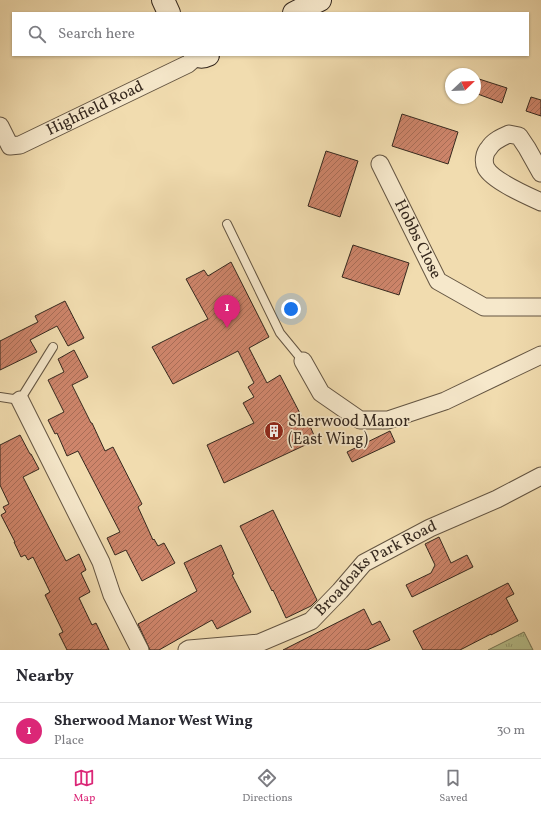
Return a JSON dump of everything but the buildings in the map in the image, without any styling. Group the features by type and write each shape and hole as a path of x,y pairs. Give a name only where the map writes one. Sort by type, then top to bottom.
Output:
{"street":[{"path":"163,0 169,12"},
{"path":"296,12 320,0"},
{"name":"Highfield Road","path":"0,126 10,146 20,145 188,64 199,56"},
{"path":"541,173 519,136 509,134 498,140 488,148 484,157 486,168 496,178 527,196 541,202"},
{"name":"Hobbs Close","path":"380,164 438,281 484,307 541,307"},
{"path":"303,361 321,393 360,420 388,420 445,401 541,356"},
{"path":"20,400 101,562 112,595 140,650"},
{"name":"Broadoaks Park Road","path":"187,650 259,643 311,621 364,563 430,528 497,499 541,476"}],"lane":[{"path":"227,224 280,333 303,361"},
{"path":"0,397 20,400 53,347"}],"green space":[{"path":"524,632 533,650 488,650"}],"place":[{"name":"Sherwood Manor West Wing","path":"227,328"},
{"name":"Sherwood Manor (East Wing)","path":"274,431"}]}
